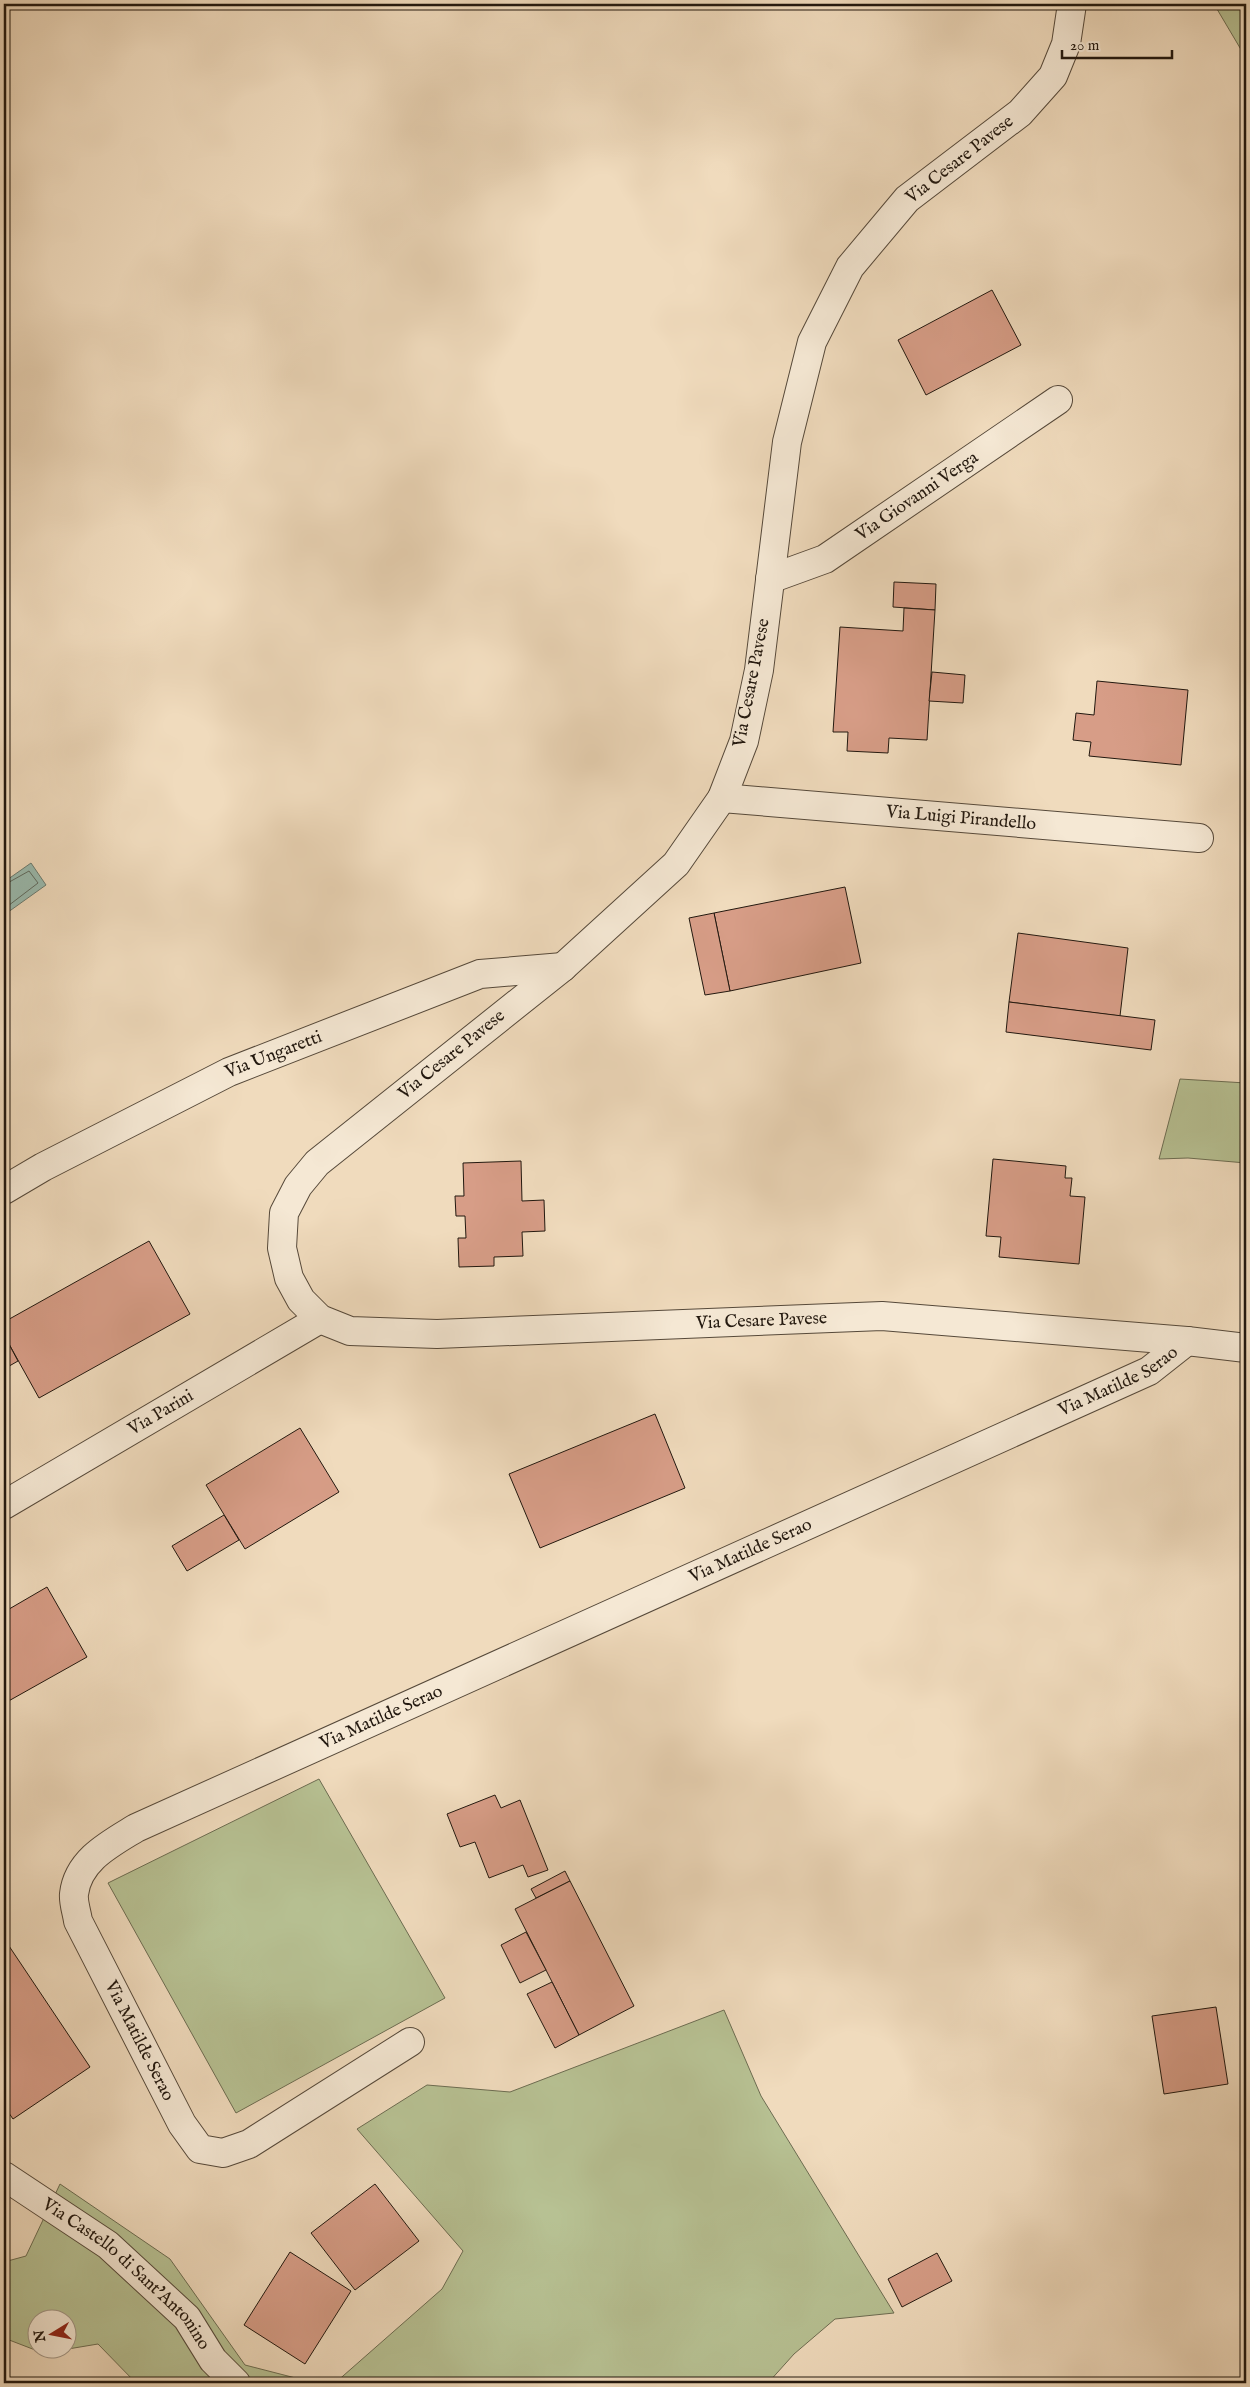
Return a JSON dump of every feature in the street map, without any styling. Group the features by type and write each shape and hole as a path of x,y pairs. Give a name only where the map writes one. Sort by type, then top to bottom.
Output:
{"street":[{"name":"Via Cesare Pavese","path":"1072,4 1066,44 1053,76 1020,113 907,199 850,267 812,342 787,442 759,670 744,741 722,798 676,864 563,967 317,1163 298,1186 284,1213 282,1248 290,1278 301,1300 320,1319 350,1331 437,1334 882,1316 1187,1341 1246,1348"},
{"name":"Via Giovanni Verga","path":"770,579 825,559 1058,400"},
{"name":"Via Luigi Pirandello","path":"722,798 1199,838"},
{"name":"Via Ungaretti","path":"4,1190 43,1167 229,1072 480,974 563,967"},
{"name":"Via Parini","path":"4,1505 320,1319"},
{"name":"Via Matilde Serao","path":"410,2042 249,2144 223,2153 200,2149 182,2124 78,1921 74,1895 81,1871 98,1853 136,1828 1149,1371 1187,1341"},
{"name":"Via Castello di Sant'Antonino","path":"4,2176 108,2245 187,2318 213,2360 236,2383"}],"green space":[{"path":"1214,4 1246,4 1246,58"},
{"path":"1180,1079 1246,1083 1246,1163 1188,1158 1159,1159"},
{"path":"319,1779 445,1998 236,2113 108,1883"},
{"path":"724,2010 761,2096 894,2313 835,2319 794,2354 768,2383 335,2383 442,2289 463,2251 357,2129 427,2085 510,2092"},
{"path":"60,2184 170,2259 245,2365 315,2383 136,2383 98,2344 78,2347 78,2310 28,2310 28,2347 4,2338 4,2262 26,2256"}],"water":[{"path":"31,863 46,885 4,915 4,882"}],"building":[{"path":"992,290 1021,345 926,395 898,340"},
{"path":"894,582 936,584 935,610 893,607"},
{"path":"904,608 935,610 927,740 889,738 888,753 847,751 848,732 833,732 840,627 903,631"},
{"path":"932,672 965,675 963,703 929,701"},
{"path":"1097,681 1188,690 1181,765 1089,756 1091,742 1073,740 1076,713 1094,715"},
{"path":"845,887 861,963 730,991 714,913"},
{"path":"714,913 730,991 705,995 689,918"},
{"path":"1018,933 1128,948 1120,1016 1009,1002"},
{"path":"1009,1002 1155,1020 1151,1050 1006,1032"},
{"path":"993,1159 1066,1166 1065,1178 1072,1178 1070,1196 1085,1197 1079,1264 999,1257 1001,1237 986,1236"},
{"path":"521,1161 522,1201 544,1200 545,1231 522,1232 523,1256 494,1257 494,1266 459,1267 458,1238 466,1238 465,1216 456,1216 455,1196 464,1196 463,1163"},
{"path":"149,1241 190,1314 39,1398 4,1335 4,1322"},
{"path":"4,1335 18,1361 4,1369"},
{"path":"655,1414 685,1488 540,1548 509,1474"},
{"path":"300,1428 339,1492 245,1549 206,1485"},
{"path":"224,1515 239,1540 187,1571 172,1546"},
{"path":"47,1587 87,1657 5,1703 4,1612"},
{"path":"495,1795 501,1808 520,1800 548,1870 528,1877 523,1865 489,1878 475,1842 460,1847 447,1814"},
{"path":"565,1871 570,1881 536,1898 531,1889"},
{"path":"570,1881 634,2006 579,2035 515,1909"},
{"path":"526,1932 546,1970 520,1983 501,1945"},
{"path":"5,1940 90,2067 13,2119 4,2106"},
{"path":"552,1982 579,2035 555,2048 527,1994"},
{"path":"1216,2007 1228,2084 1164,2094 1152,2016"},
{"path":"375,2184 419,2241 355,2290 311,2233"},
{"path":"290,2252 351,2291 305,2364 244,2325"},
{"path":"937,2253 952,2281 902,2307 888,2279"}]}
